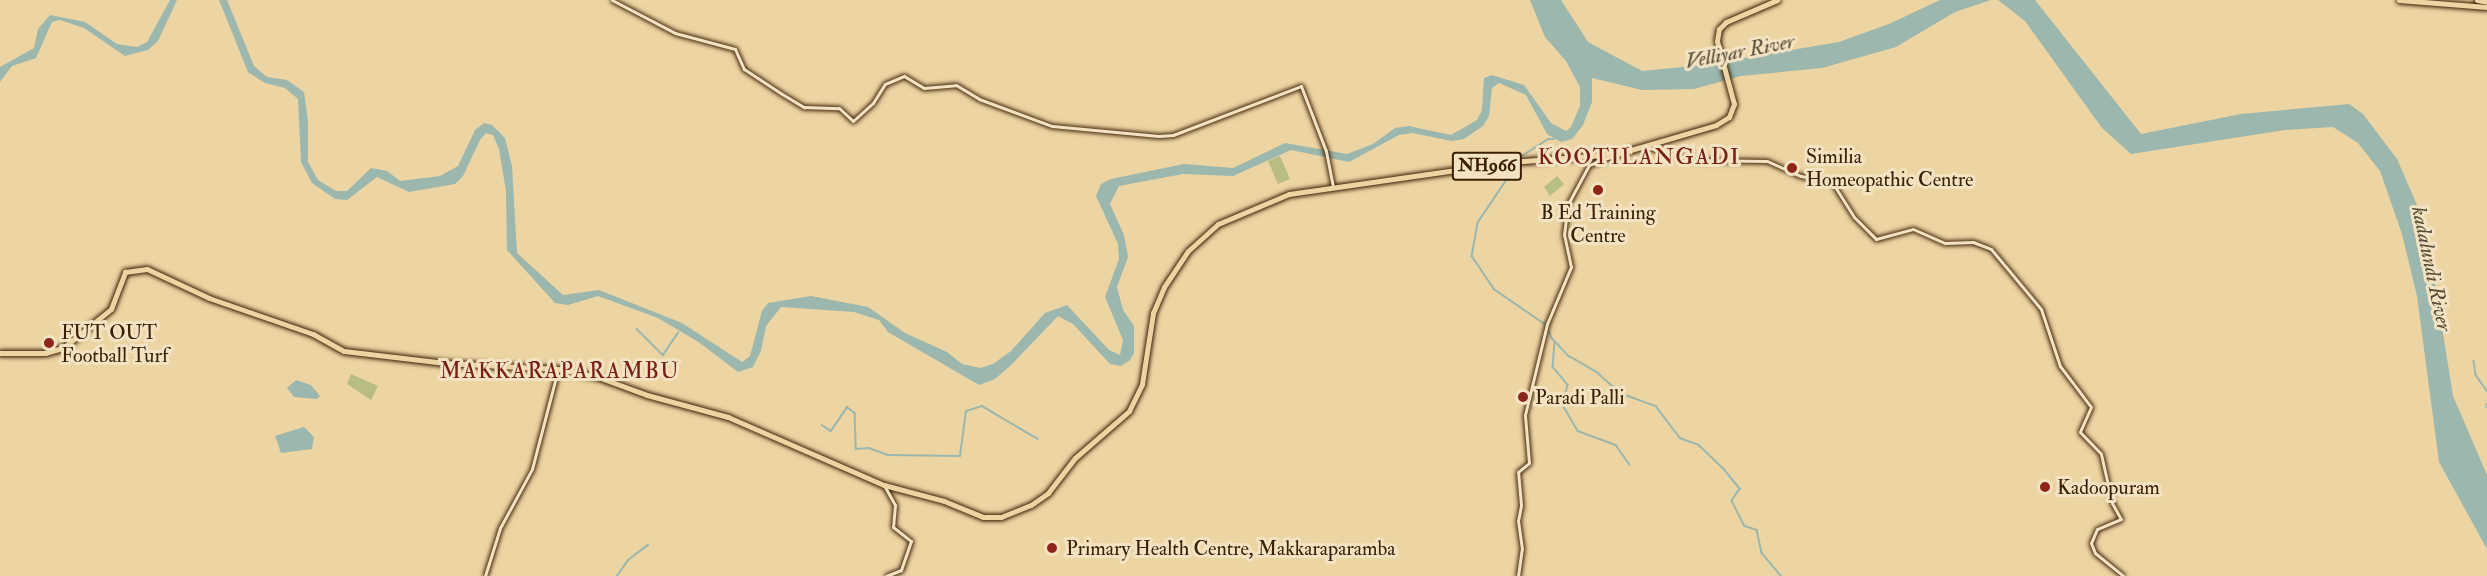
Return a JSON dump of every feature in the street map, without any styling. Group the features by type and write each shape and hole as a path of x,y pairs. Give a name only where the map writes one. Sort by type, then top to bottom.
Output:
{"highway":[{"name":"NH966","path":"0,353 45,353 63,348 111,309 125,272 147,269 209,298 313,334 344,351 446,363 558,369 598,377 647,395 728,417 884,485 944,501 983,517 1001,518 1031,505 1056,486 1075,458 1115,425 1134,403 1145,372 1158,298 1171,274 1195,243 1218,224 1259,204 1289,194 1510,162 1613,154 1646,147 1723,121 1734,104 1732,90 1719,50 1717,35 1722,24 1778,0"},
{"path":"2399,0 2487,4"},
{"path":"2477,0 2487,4"}],"main road":[{"path":"612,0 675,33 735,49 744,69 782,94 804,107 839,108 853,121 873,103 885,84 904,76 924,88 956,85 979,99 1052,126 1160,136 1173,135 1301,86 1326,151 1333,188"},
{"path":"1646,147 1694,160 1767,161 1801,176 1832,182 1854,217 1876,239 1912,229 1946,243 1979,243 1991,249 2041,309 2060,366 2091,407 2080,432 2101,454 2112,503 2121,519 2097,529 2091,543 2095,553 2123,576"},
{"path":"1518,576 1522,549 1518,521 1521,505 1518,472 1529,463 1525,415 1547,324 1571,267 1564,235 1567,210 1589,165 1613,154"},
{"path":"485,576 500,528 532,469 546,404 558,369"},
{"path":"884,485 895,505 893,527 911,541 901,570 886,576"}],"green space":[{"path":"1280,156 1290,179 1278,184 1268,161"},
{"path":"1557,176 1564,184 1550,196 1544,187"},
{"path":"351,374 378,386 371,400 347,384"}],"water":[{"path":"170,0 177,0 158,41 148,50 125,56 84,28 60,20 52,22 36,58 12,66 0,82 0,67 34,48 38,29 50,15 85,22 117,44 137,47 147,42"},
{"path":"219,0 227,0 254,66 267,77 287,80 304,92 308,121 308,162 318,180 336,191 347,191 371,168 387,171 400,181 440,176 458,166 475,130 484,123 492,125 505,138 512,166 517,253 563,295 599,290 682,323 742,362 750,356 762,311 768,303 811,296 868,307 905,333 947,352 962,364 980,368 993,364 1011,351 1045,313 1067,305 1109,350 1120,355 1123,340 1105,297 1119,259 1118,244 1096,196 1101,184 1111,179 1184,164 1233,168 1285,143 1347,154 1373,144 1395,128 1409,126 1451,135 1477,120 1482,110 1484,78 1492,75 1524,85 1551,123 1566,131 1571,127 1580,106 1580,87 1566,61 1545,37 1530,0 1561,0 1588,42 1642,71 1703,65 1839,42 1889,24 1940,0 1991,0 1955,12 1896,47 1822,68 1741,76 1694,89 1642,90 1592,78 1592,102 1583,125 1572,139 1561,142 1547,134 1526,95 1499,83 1492,88 1489,116 1483,126 1464,139 1452,141 1412,133 1399,135 1349,162 1291,150 1233,176 1183,174 1119,186 1110,204 1124,235 1128,257 1117,287 1123,310 1134,326 1134,353 1130,360 1121,366 1110,364 1073,324 1058,316 1010,366 995,379 979,385 888,332 879,320 854,312 781,307 766,326 761,351 753,367 738,372 700,343 658,318 598,296 568,305 555,303 507,250 506,191 499,149 493,135 486,133 480,140 463,176 455,184 409,192 377,177 347,200 335,199 312,183 301,162 298,99 285,88 265,83 248,72"},
{"name":"kadalundi River","path":"1998,0 2035,0 2141,134 2241,114 2349,104 2363,114 2397,159 2426,226 2453,396 2487,475 2487,549 2439,462 2417,296 2402,234 2380,171 2358,143 2333,127 2285,130 2131,154 2102,128 2025,21"},
{"path":"296,380 311,385 320,396 317,399 294,397 287,388"},
{"path":"304,427 314,437 312,449 281,453 275,436"}],"waterway":[{"path":"1522,156 1548,139 1554,139"},
{"path":"1519,162 1478,223 1472,256 1494,289 1545,324"},
{"path":"1548,328 1552,338 1569,356 1598,373 1620,393 1656,406 1680,438 1699,445 1724,469 1740,489 1732,501 1745,526 1757,530 1762,553 1781,576"},
{"path":"637,329 663,355 678,333"},
{"path":"1555,341 1553,367 1568,385 1563,405 1578,431 1616,445 1630,465"},
{"path":"2474,361 2476,375 2487,391"},
{"path":"822,425 831,431 847,407 855,413 856,449 869,448 888,455 960,456 966,411 982,406 1038,439"},
{"path":"617,576 628,560 648,545"}],"place":[{"name":"Similia Homeopathic Centre","path":"1792,168"},
{"name":"B Ed Training Centre","path":"1598,190"},
{"name":"FUT OUT Football Turf","path":"49,343"},
{"name":"Paradi Palli","path":"1523,397"},
{"name":"Kadoopuram","path":"2045,487"},
{"name":"Primary Health Centre, Makkaraparamba","path":"1052,548"}],"district":[{"name":"KOOTILANGADI","path":"1639,158"},
{"name":"MAKKARAPARAMBU","path":"560,372"}],"water label":[{"name":"Velliyar River","path":"1740,52"}]}
